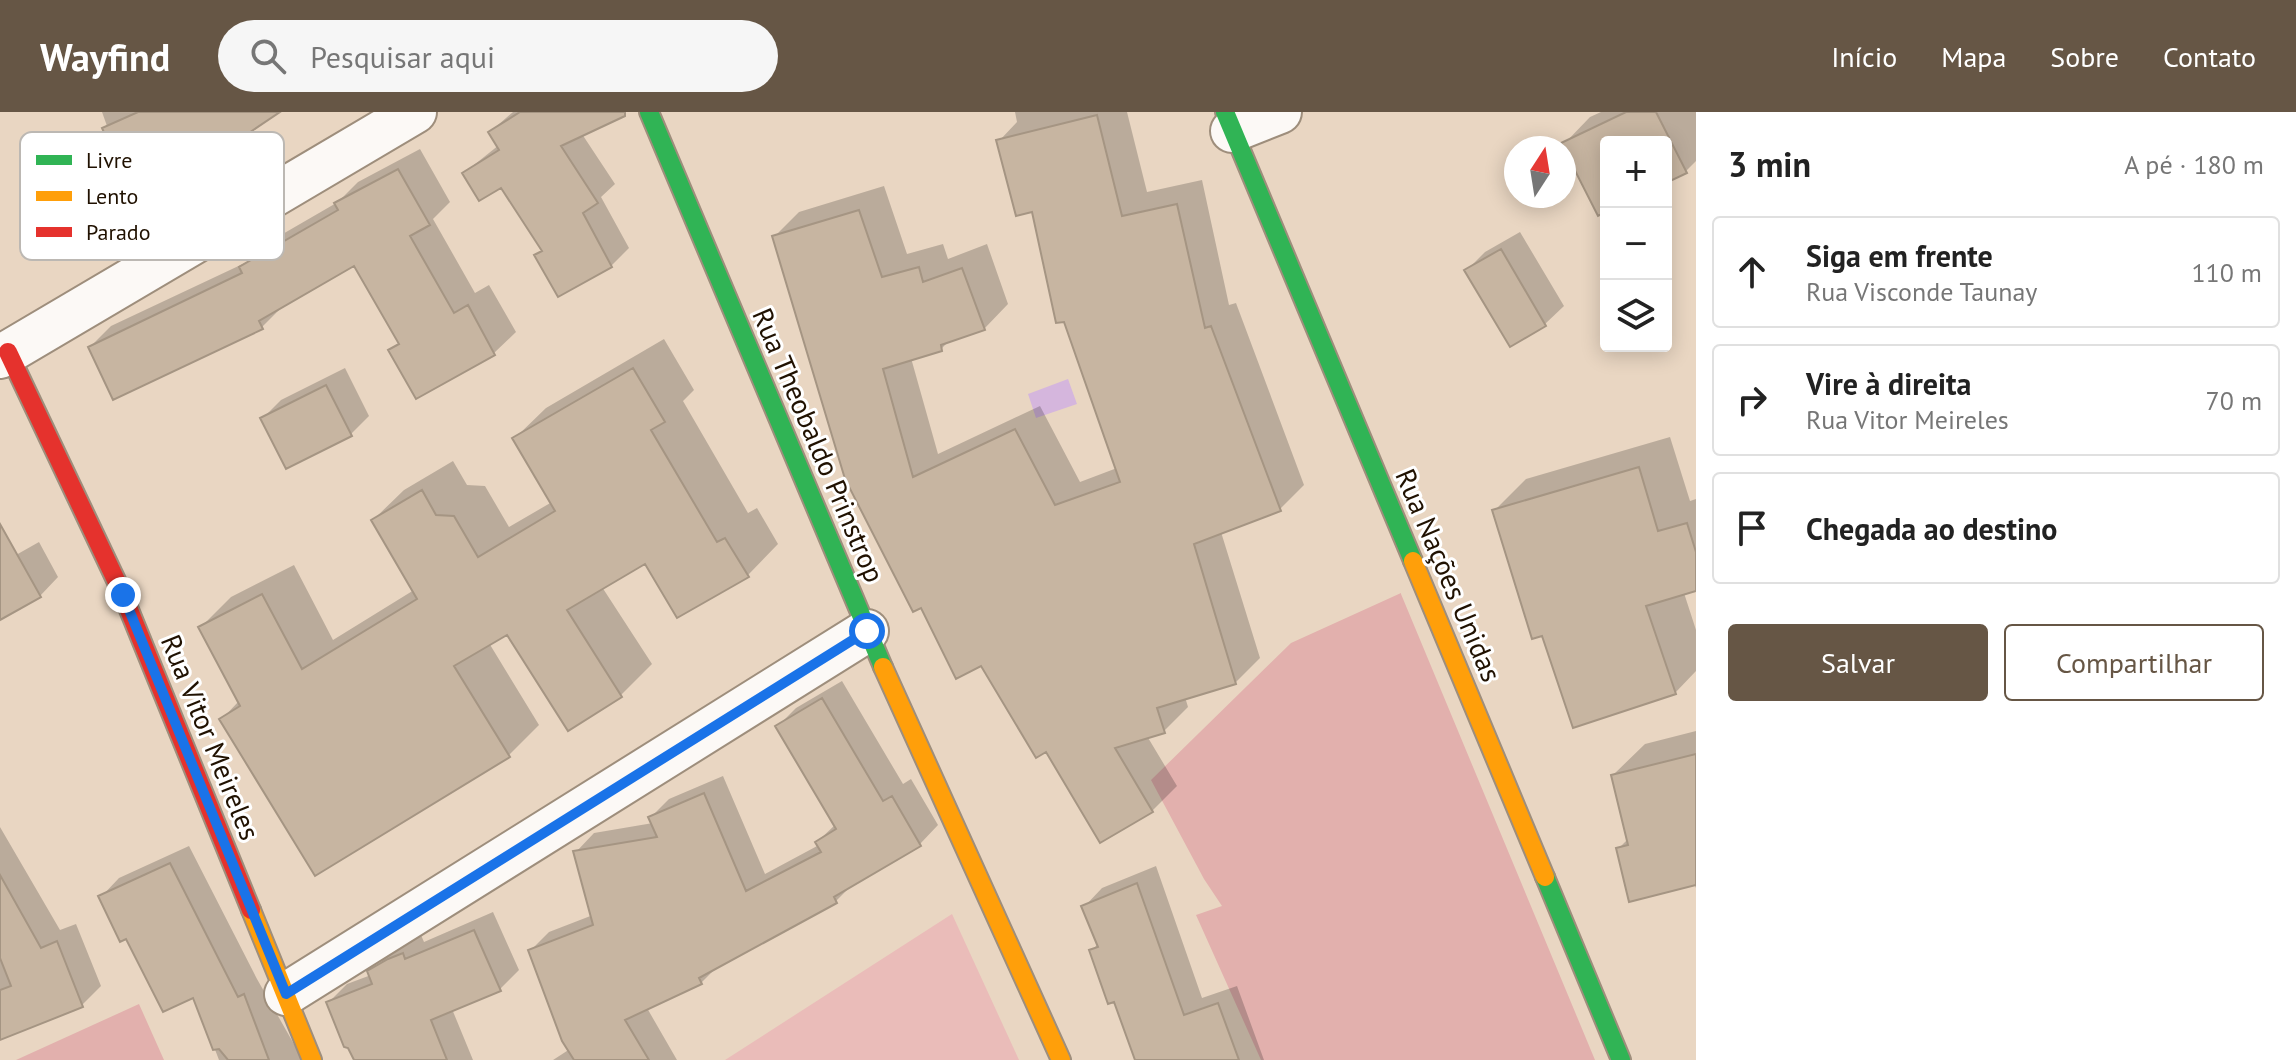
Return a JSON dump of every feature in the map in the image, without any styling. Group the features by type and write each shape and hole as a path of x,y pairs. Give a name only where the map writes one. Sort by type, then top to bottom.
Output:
{"street":[{"path":"284,189 415,112"},
{"name":"Rua Theobaldo Prinstrop","path":"649,112 867,631 1061,1060"},
{"path":"1229,122 1280,112"},
{"name":"Rua Nações Unidas","path":"1229,122 1621,1060"},
{"path":"4,354 164,260"},
{"name":"Rua Vitor Meireles","path":"4,354 123,595 312,1060"},
{"path":"286,994 867,631"}],"shaded area":[{"path":"1068,379 1077,404 1036,418 1028,394"},
{"path":"1401,593 1595,1060 1261,1060 1196,915 1222,906 1204,879 1151,780 1291,643"},
{"path":"952,914 1019,1060 725,1060"},
{"path":"139,1004 164,1060 16,1060"}],"building":[{"path":"138,112 280,112 250,132 104,132 102,128"},
{"path":"520,112 625,112 625,116 561,146 598,203 583,213 612,267 558,297 534,255 542,251 501,188 479,201 462,173 499,150 488,132"},
{"path":"1626,112 1656,112 1668,136 1600,136 1598,216 1576,173 1576,136"},
{"path":"1097,115 1122,216 1177,204 1205,328 1211,326 1281,511 1194,544 1236,684 1157,708 1165,733 1115,748 1153,812 1100,843 1046,752 1036,758 981,666 956,679 921,608 913,612 845,479 772,236 859,210 882,277 919,267 923,282 962,268 985,330 941,345 942,351 883,369 913,477 1015,429 1055,505 1120,482 1064,322 1056,323 1032,212 1016,216 996,140"},
{"path":"1672,143 1687,173 1672,180"},
{"path":"398,169 430,225 410,236 454,313 468,305 495,355 416,399 388,350 399,344 354,266 259,321 263,329 113,400 88,347 242,273 239,267 251,260 284,260 284,241 338,210 334,203"},
{"path":"1501,249 1546,326 1510,347 1464,270"},
{"path":"633,368 665,422 651,430 717,542 725,538 749,577 677,618 645,564 567,610 622,697 568,731 507,635 454,666 510,757 315,876 219,719 240,706 198,627 262,594 302,669 417,599 371,520 422,490 436,515 454,516 478,557 555,511 512,438"},
{"path":"326,385 352,436 286,469 260,418"},
{"path":"1639,467 1658,531 1687,523 1696,552 1696,591 1646,606 1676,694 1573,728 1542,636 1532,639 1492,510"},
{"path":"0,524 41,597 0,620"},
{"path":"822,698 883,801 892,796 921,846 834,897 837,903 699,978 702,984 625,1020 649,1060 574,1060 562,1041 528,950 593,925 573,851 657,837 648,817 704,793 746,891 821,852 815,842 836,829 775,726"},
{"path":"1696,754 1696,885 1629,902 1616,848 1628,845 1611,775"},
{"path":"170,863 238,997 244,994 269,1060 228,1060 219,1049 213,1050 193,998 163,1012 126,939 120,942 98,896"},
{"path":"0,875 41,948 57,941 83,1007 0,1040 0,990 11,986 0,958"},
{"path":"1137,883 1184,1015 1218,1003 1239,1060 1135,1060 1114,1002 1108,1004 1089,950 1098,947 1081,906"},
{"path":"474,930 501,991 431,1020 447,1060 354,1060 348,1048 344,1047 326,1002 372,984 367,971 388,959 403,953 405,959"}],"traffic: fast":[{"path":"649,112 883,667"},
{"path":"1225,112 1413,561"},
{"path":"1545,877 1621,1060"}],"traffic: slow":[{"path":"1413,561 1545,877"},
{"path":"883,667 1061,1060"},
{"path":"251,910 312,1060"}],"traffic: jam":[{"path":"8,352 123,595 251,910"}],"route":[{"path":"123,595 286,994 867,631"}]}
